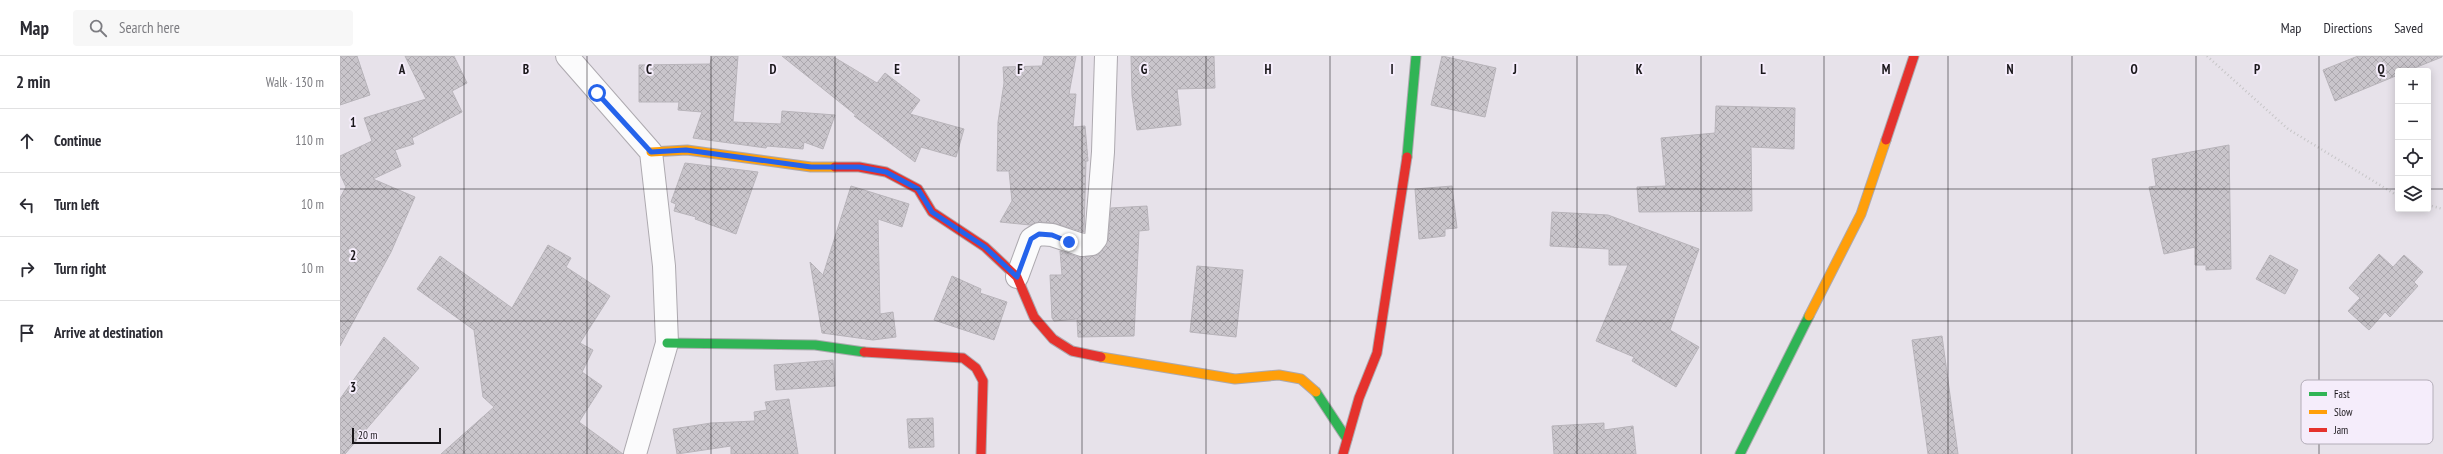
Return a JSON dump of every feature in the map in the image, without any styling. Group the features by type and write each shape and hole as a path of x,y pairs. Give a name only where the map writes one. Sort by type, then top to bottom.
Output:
{"street":[{"path":"567,56 597,93 651,152 664,266 668,343 635,454"},
{"path":"1017,277 1031,239 1039,234 1052,235 1082,245 1092,244 1096,239 1103,152 1106,56"},
{"path":"1343,454 1360,398 1378,353 1410,140 1416,56"},
{"path":"1740,454 1861,214 1914,56"},
{"path":"651,152 686,150 811,167 859,167 886,172 918,189 932,212 985,247 1017,277 1034,317 1053,339 1072,350 1092,356 1235,379 1279,375 1301,379 1319,396 1347,439"},
{"path":"668,343 815,345 875,353 963,358 976,368 983,380 981,454"}],"path":[{"path":"2207,56 2288,129 2395,194"},
{"path":"2431,206 2443,209"}],"building":[{"path":"340,56 357,56 370,95 340,105"},
{"path":"405,56 454,56 467,83 452,91 462,112 412,138 414,144 395,150 401,166 373,179 415,197 391,252 340,346 340,198 346,187 340,174 340,156 372,141 364,118 426,99"},
{"path":"712,56 738,56 733,122 781,124 782,111 835,115 823,149 804,142 803,149 767,146 766,148 693,138 702,112 678,110 679,102 639,102 639,65 710,64"},
{"path":"782,56 832,56 877,83 885,73 920,100 910,114 964,129 956,157 921,147 915,162 854,116 857,116"},
{"path":"1044,56 1076,56 1069,94 1076,94 1073,127 1085,126 1088,161 1086,161 1084,232 1053,223 1039,222 1030,225 1000,222 1012,201 1009,171 997,171 998,122 1004,83 1003,67 1042,66"},
{"path":"1131,56 1214,56 1215,88 1177,89 1181,125 1137,130 1132,96"},
{"path":"1442,56 1496,68 1485,117 1431,105"},
{"path":"2358,56 2442,56 2414,68 2395,68 2395,76 2335,101 2323,70"},
{"path":"1716,106 1795,108 1794,149 1751,147 1752,211 1639,212 1637,187 1666,186 1661,138 1715,133"},
{"path":"2229,145 2231,269 2206,270 2206,265 2195,265 2195,247 2164,254 2149,187 2156,186 2152,159"},
{"path":"685,163 758,172 736,234 695,219 696,217 674,211 676,204 671,202"},
{"path":"851,186 909,204 902,227 878,219 880,314 893,312 896,337 873,340 822,333 810,262 823,275"},
{"path":"1452,186 1457,228 1445,229 1445,236 1419,239 1415,189"},
{"path":"1147,206 1149,230 1139,231 1134,336 1078,337 1077,319 1054,321 1052,318 1050,275 1062,275 1060,251 1078,257 1098,255 1108,240 1111,208"},
{"path":"1552,212 1608,215 1699,249 1670,330 1699,347 1676,387 1632,361 1634,357 1596,341 1628,265 1609,265 1609,249 1550,246"},
{"path":"548,245 571,258 566,267 610,296 580,343 593,350 582,372 602,386 579,422 623,454 441,454 494,407 483,397 474,330 417,289 440,256 512,308"},
{"path":"2379,254 2393,267 2404,255 2423,272 2414,282 2418,286 2390,317 2385,312 2369,330 2348,311 2360,298 2349,288"},
{"path":"2270,255 2298,270 2285,294 2256,279"},
{"path":"1197,266 1243,270 1236,337 1190,332"},
{"path":"952,276 981,289 980,293 1007,302 994,340 934,320"},
{"path":"1942,336 1958,454 1928,454 1912,340"},
{"path":"384,337 419,368 345,454 340,454 340,399"},
{"path":"833,360 835,386 776,390 774,365"},
{"path":"789,399 798,454 731,454 731,446 677,454 673,429 711,423 755,421 754,412 767,410 765,402"},
{"path":"933,418 934,447 909,448 907,419"},
{"path":"1604,423 1604,430 1633,426 1636,454 1554,454 1552,426"}],"traffic: fast":[{"path":"1407,157 1416,56"},
{"path":"1740,454 1809,316"},
{"path":"667,343 815,345 864,352"},
{"path":"1316,392 1347,439"}],"traffic: slow":[{"path":"1809,316 1861,214 1886,140"},
{"path":"651,152 687,150 811,167 835,167"},
{"path":"1101,357 1235,379 1279,375 1301,379 1316,392"}],"traffic: jam":[{"path":"1886,140 1914,56"},
{"path":"1343,454 1359,398 1377,353 1407,157"},
{"path":"835,167 859,167 886,172 918,189 932,212 985,247 1017,277 1034,317 1053,339 1072,351 1101,357"},
{"path":"864,352 963,358 976,368 983,381 981,454"}],"route":[{"path":"597,93 624,120 636,137 651,152 686,150 756,158 811,167 859,167 886,172 906,181 918,189 932,212 985,247 1017,277 1027,256 1031,239 1039,234 1052,235 1069,242"}]}
